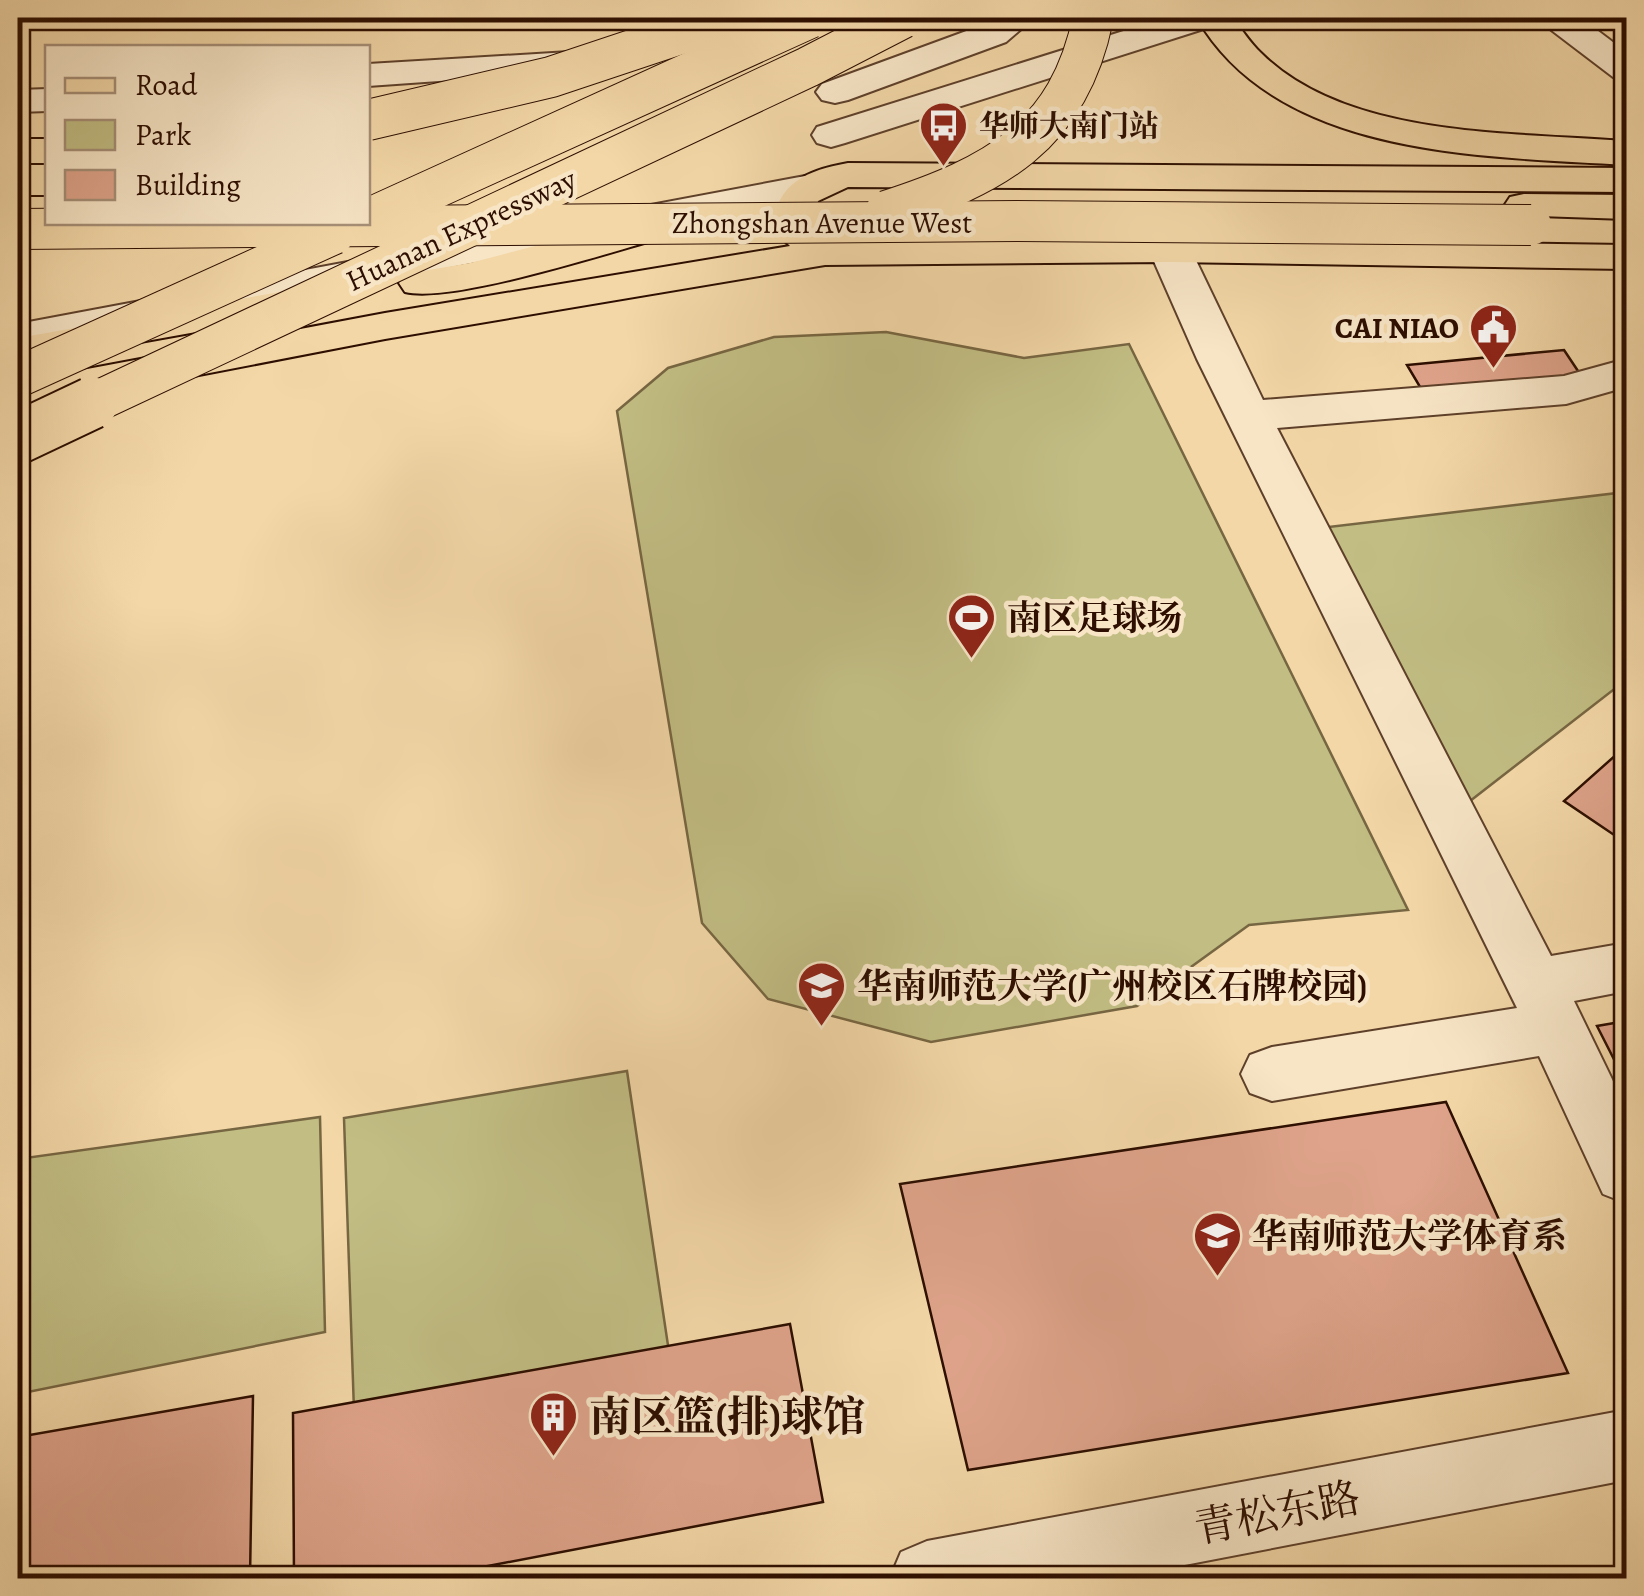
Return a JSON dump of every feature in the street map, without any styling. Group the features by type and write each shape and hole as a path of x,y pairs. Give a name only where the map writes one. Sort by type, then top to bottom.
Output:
{"main road":[{"path":"370,120 538,82 728,18"},
{"name":"Huanan Expressway","path":"18,438 792,75 903,18"},
{"path":"18,259 664,248 741,242 823,228 924,196 990,166 1016,148 1068,96 1084,58 1093,18"},
{"path":"1214,18 1233,47 1264,76 1336,111 1434,138 1619,161"},
{"name":"Huanan Expressway","path":"370,218 791,25"},
{"path":"18,151 45,150"},
{"path":"18,351 227,312 472,276 656,226 809,191 934,174 1619,161"},
{"path":"922,252 894,228 886,210 898,191 934,174"},
{"path":"809,191 792,229 825,253"},
{"name":"Zhongshan Avenue West","path":"370,206 876,202 1528,216 1626,227"},
{"name":"Zhongshan Avenue West","path":"18,229 1528,216 1626,208"},
{"path":"18,209 45,209"},
{"name":"Huanan Expressway","path":"18,378 353,225"},
{"path":"18,396 385,326 825,253 1170,250 1626,257"}],"street":[{"path":"835,92 993,34 1016,18"},
{"path":"832,135 1200,18"},
{"path":"1559,18 1626,68"},
{"path":"18,337 809,191 832,135 835,92 826,71 791,25 512,69 370,75"},
{"path":"18,101 45,100"},
{"path":"1170,250 1248,416 1546,1005 1626,1174"},
{"path":"1248,416 1566,390 1626,374"},
{"path":"1272,1074 1546,1005 1626,967"},
{"name":"青松东路","path":"927,1578 1626,1444"}],"green space":[{"name":"南区足球场","path":"886,332 1024,358 1129,344 1408,910 1249,925 1137,1006 931,1042 768,999 702,923 617,411 668,368 774,337"},
{"path":"1626,492 1626,680 1461,808 1320,528"},
{"path":"627,1071 669,1352 354,1411 344,1118"},
{"path":"320,1117 325,1332 18,1394 18,1159"}],"building":[{"name":"CAI NIAO","path":"1564,350 1582,377 1423,392 1407,365"},
{"path":"1626,746 1626,843 1564,801"},
{"path":"1626,1021 1626,1083 1597,1026"},
{"path":"1446,1102 1568,1373 968,1470 900,1184"},
{"name":"南区篮(排)球馆","path":"790,1324 823,1502 425,1578 294,1578 293,1413"},
{"path":"253,1396 250,1578 18,1578 18,1437"}],"place":[{"name":"华师大南门站","path":"944,168"},
{"name":"CAI NIAO","path":"1494,370"},
{"name":"南区足球场","path":"972,660"},
{"name":"华南师范大学(广州校区石牌校园)","path":"822,1028"},
{"name":"华南师范大学体育系","path":"1217,1278"},
{"name":"南区篮(排)球馆","path":"554,1458"}]}
